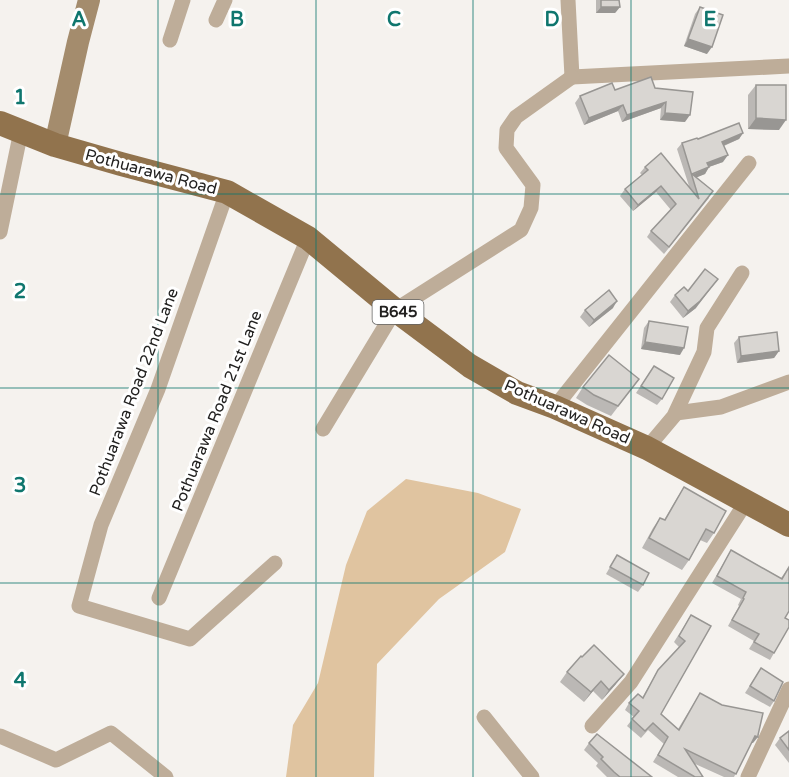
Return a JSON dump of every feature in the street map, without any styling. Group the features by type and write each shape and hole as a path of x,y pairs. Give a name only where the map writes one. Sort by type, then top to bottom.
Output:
{"main road":[{"name":"Pothuarawa Road","path":"11,127 55,145 227,192 308,238 395,310 470,366 517,393 555,407 647,448 789,525"}],"street":[{"path":"55,145 89,0"},
{"path":"170,40 183,0"},
{"path":"216,20 225,0"},
{"path":"568,0 572,77"},
{"path":"323,429 395,310 521,230 531,208 532,185 506,148 507,130 516,117 572,77 789,66"},
{"path":"0,232 11,127"},
{"path":"555,407 749,163"},
{"name":"Pothuarawa Road 22nd Lane","path":"227,192 158,389 101,525 79,606 190,639 275,563"},
{"name":"Pothuarawa Road 21st Lane","path":"159,598 308,238"},
{"path":"647,448 676,413 704,352 707,328 742,273"},
{"path":"676,413 721,407 789,382"},
{"path":"592,726 631,682 746,502"},
{"path":"748,777 789,689"},
{"path":"484,717 532,777"},
{"path":"0,736 56,760 111,734 166,777"}],"shaded area":[{"path":"406,479 478,493 521,509 505,552 439,599 377,664 374,777 286,777 293,725 318,683 346,565 367,511"}],"building":[{"path":"601,0 619,0 620,7 601,7"},
{"path":"700,7 723,15 712,47 688,39"},
{"path":"651,77 655,88 693,92 690,115 665,113 666,102 627,115 623,105 589,118 580,96 612,83 615,90"},
{"path":"756,85 786,85 786,120 756,118"},
{"path":"739,123 743,133 722,142 728,155 707,163 709,167 692,174 713,191 669,247 651,231 676,204 661,186 638,205 625,189 648,170 645,167 661,153 699,199 682,143"},
{"path":"705,269 718,279 700,301 688,311 675,295 684,287 688,291"},
{"path":"609,290 617,301 594,320 585,310"},
{"path":"649,321 688,327 684,348 645,342"},
{"path":"777,332 779,351 741,356 739,337"},
{"path":"609,355 639,379 618,406 583,387"},
{"path":"654,366 674,378 662,399 641,386"},
{"path":"684,487 726,511 714,533 706,529 689,560 649,538 660,518 665,520"},
{"path":"731,550 782,579 789,567 789,611 785,618 789,620 789,627 774,653 754,642 759,634 732,620 746,592 717,576"},
{"path":"617,555 649,573 643,585 610,567"},
{"path":"691,615 711,626 661,714 679,730 700,693 722,705 763,713 758,737 755,736 736,774 685,749 703,777 695,777 658,755 668,737 653,723 645,731 632,719 639,711 629,703 638,694 643,698 658,670 685,641 679,636"},
{"path":"594,645 624,674 609,690 601,681 591,692 567,672"},
{"path":"761,668 783,682 774,701 750,686"},
{"path":"789,731 789,750 780,738"},
{"path":"597,734 652,777 620,777 601,759 603,757 589,743"}]}
